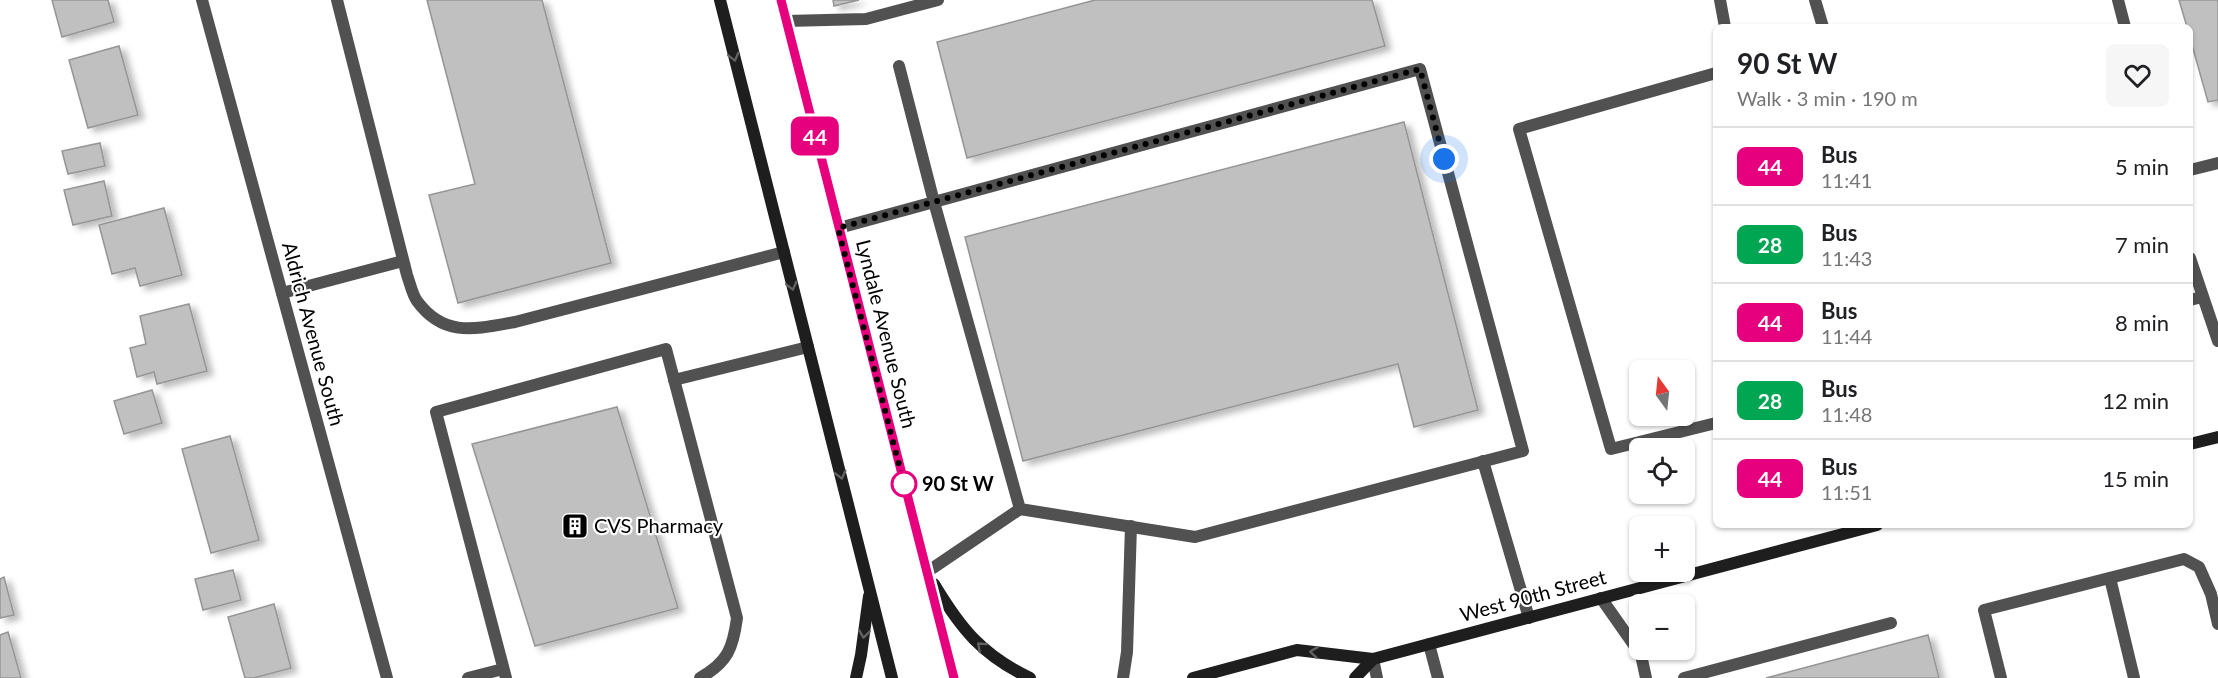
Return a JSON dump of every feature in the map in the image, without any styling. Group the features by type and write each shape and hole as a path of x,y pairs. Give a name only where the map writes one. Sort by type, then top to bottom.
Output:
{"main road":[{"path":"720,0 892,678"},
{"name":"Lyndale Avenue South","path":"781,0 954,678"},
{"path":"2193,443 2218,437"},
{"name":"West 90th Street","path":"1194,678 1297,650 1373,659 1866,528"},
{"path":"927,572 954,618 980,647 1008,668 1030,678"},
{"path":"856,678 870,589"},
{"path":"1355,678 1373,659"}],"street":[{"name":"Aldrich Avenue South","path":"202,0 387,678"},
{"path":"336,0 403,261 416,300 433,318 456,330 479,329 515,322 784,252"},
{"path":"786,21 866,19 938,0"},
{"path":"1719,0 1724,24"},
{"path":"1815,0 1822,24"},
{"path":"2118,0 2124,24"},
{"path":"899,66 933,202 1020,509"},
{"path":"838,228 1420,69 1523,451 1195,537 1020,509 927,572"},
{"path":"1713,74 1519,129 1611,449 1713,424"},
{"path":"2193,169 2218,163"},
{"path":"282,293 403,261"},
{"path":"2193,278 2196,298 2218,341"},
{"path":"674,380 808,347"},
{"path":"468,678 504,673 436,412 666,350 737,618 733,646 715,669 700,678"},
{"path":"1483,461 1529,618"},
{"path":"1123,678 1127,652 1131,526"},
{"path":"2001,678 1984,610 2184,559 2199,567 2211,594 2218,624"},
{"path":"2110,578 2134,678"},
{"path":"1601,598 1641,655 1646,678"},
{"path":"1684,678 1891,623"},
{"path":"1429,644 1438,678"},
{"path":"1373,659 1377,678"}],"building":[{"path":"52,0 108,0 114,22 62,37"},
{"path":"427,0 542,0 611,263 458,303 429,195 475,184"},
{"path":"833,0 859,0 834,6"},
{"path":"1095,0 1372,0 1385,46 967,158 937,42"},
{"path":"2179,0 2218,0 2218,100 2208,102 2193,49 2193,24 2186,24"},
{"path":"119,46 138,115 88,128 69,60"},
{"path":"1404,122 1478,410 1414,427 1398,364 1023,461 965,237"},
{"path":"100,143 105,166 68,174 62,151"},
{"path":"104,181 112,216 73,225 64,190"},
{"path":"164,208 182,275 140,286 135,268 112,274 99,225"},
{"path":"189,304 207,371 157,384 154,372 137,377 130,348 146,344 140,316"},
{"path":"152,390 162,423 124,434 114,401"},
{"name":"CVS Pharmacy","path":"617,407 678,608 535,646 472,444"},
{"path":"230,436 259,540 211,553 182,449"},
{"path":"233,570 241,600 203,610 195,579"},
{"path":"4,577 14,615 0,618 0,579"},
{"path":"274,604 291,668 254,678 245,678 228,617"},
{"path":"8,632 21,678 0,678 0,635"},
{"path":"1928,635 1939,678 1766,678"}],"bus line":[{"name":"44","path":"781,0 954,678"}],"place":[{"name":"90 St W","path":"904,484"},
{"name":"CVS Pharmacy","path":"575,526"}],"route":[{"path":"904,484 838,228 1420,69 1444,159"}]}
